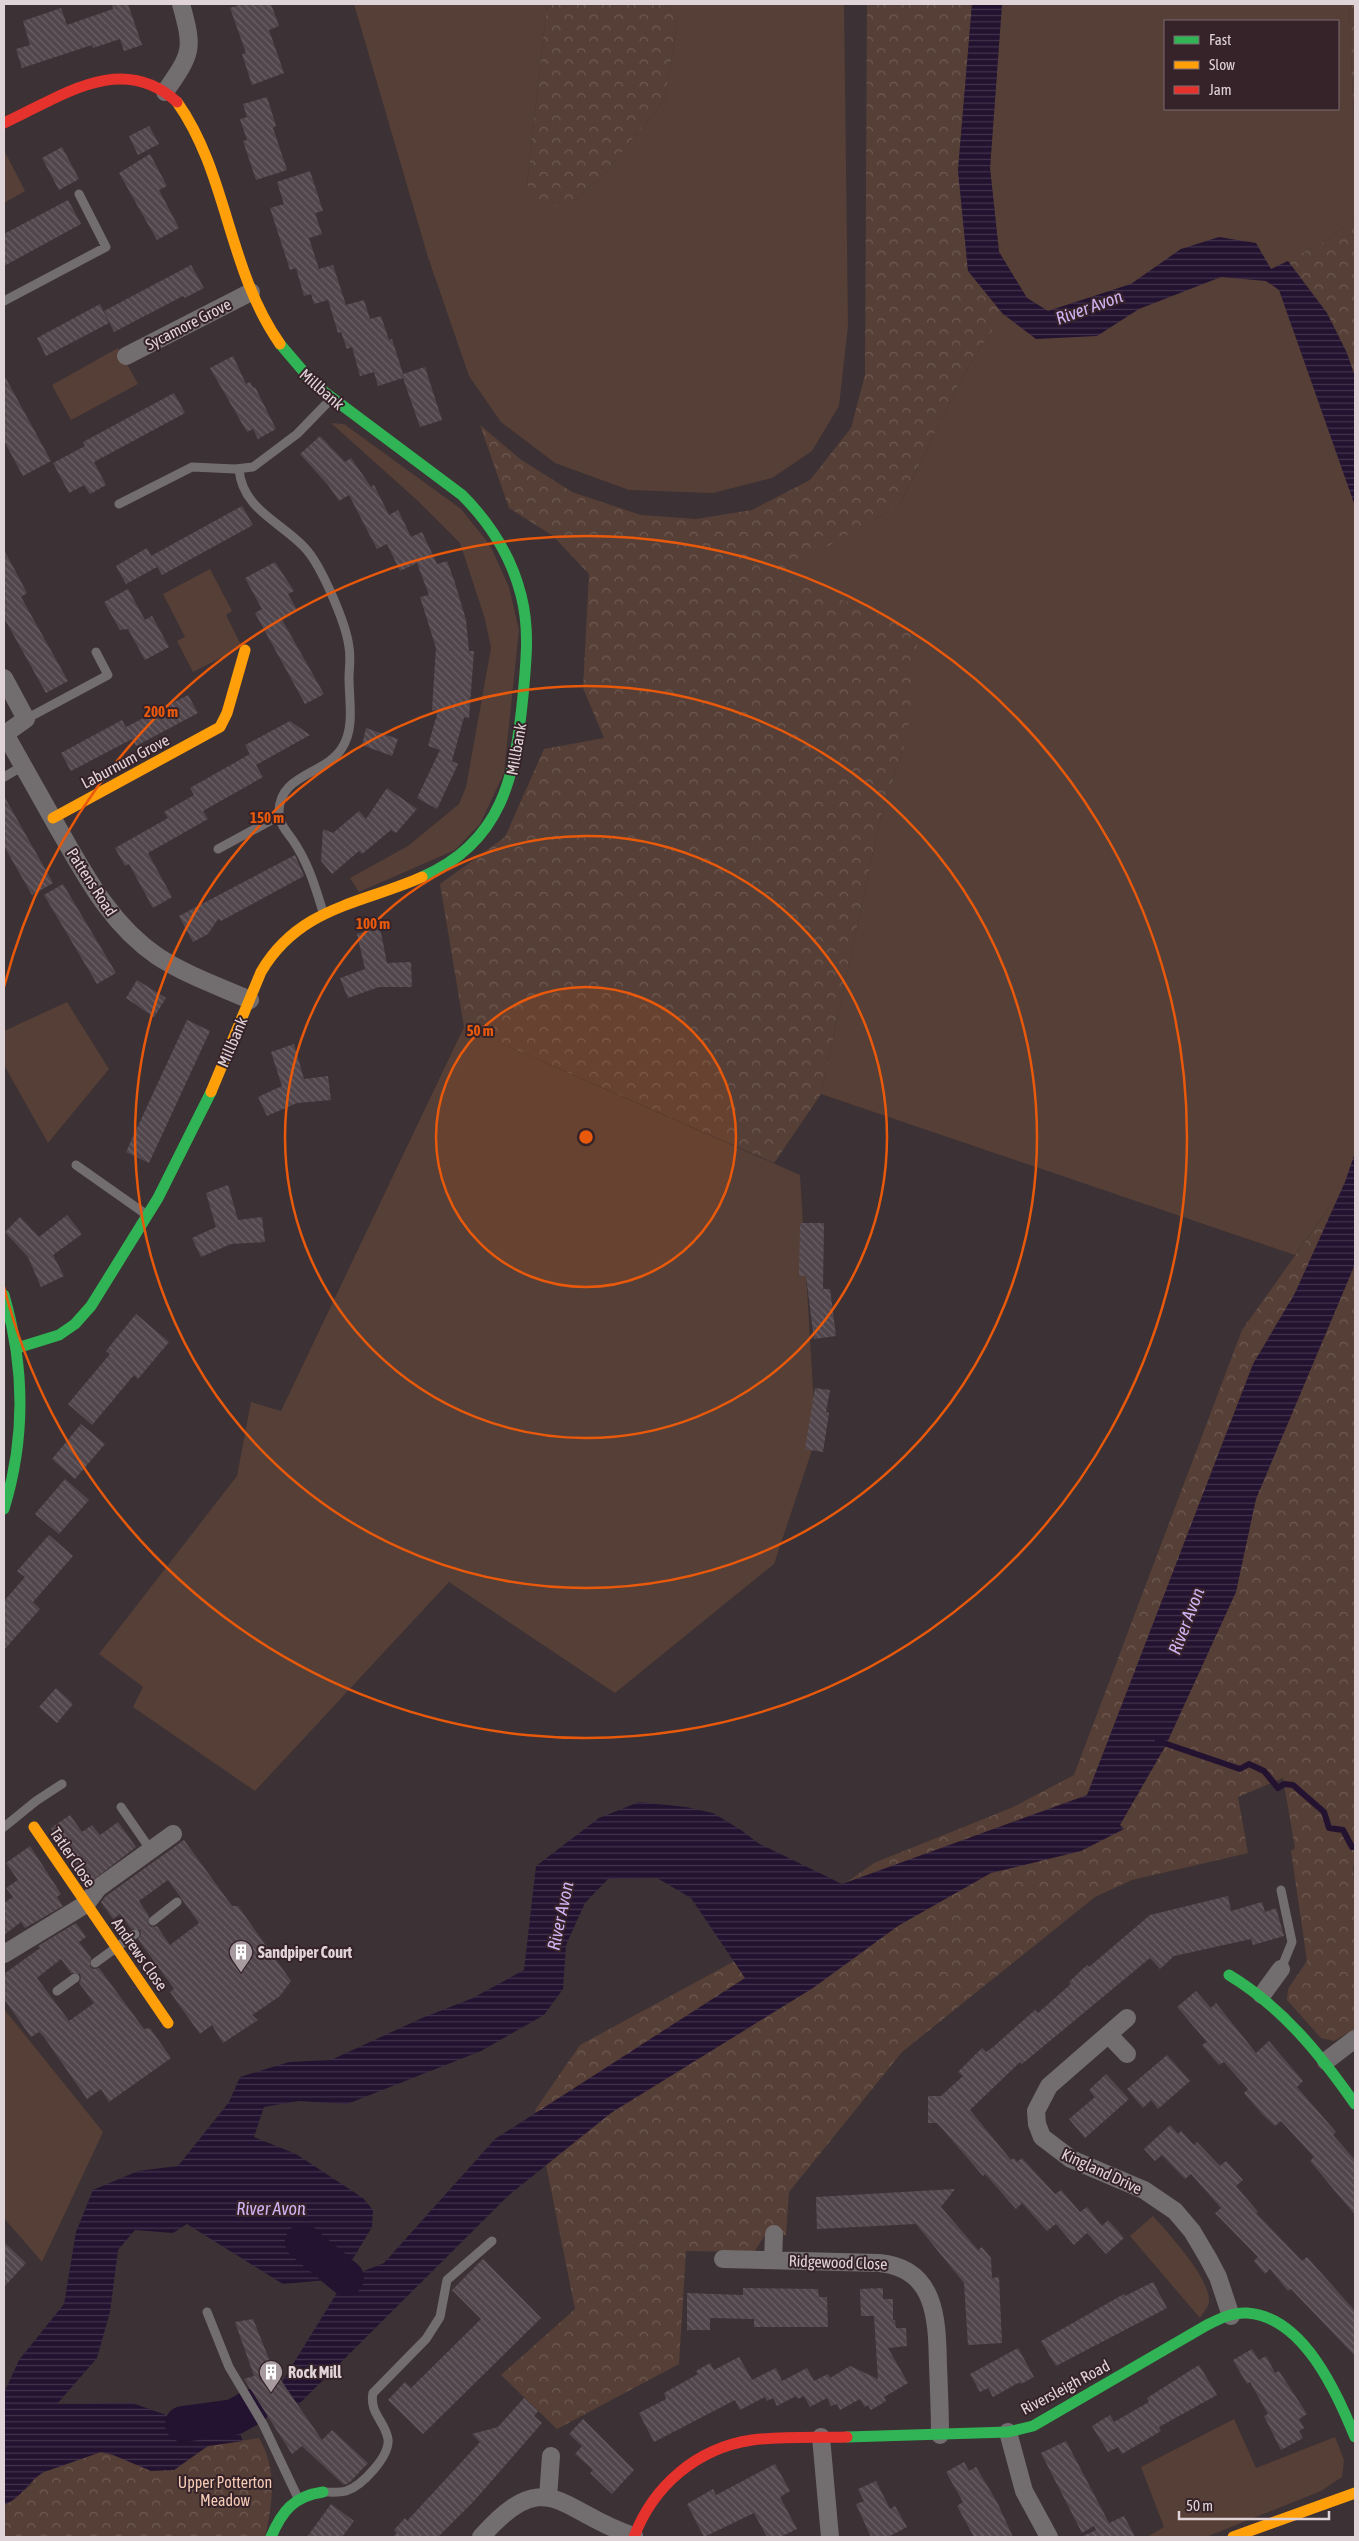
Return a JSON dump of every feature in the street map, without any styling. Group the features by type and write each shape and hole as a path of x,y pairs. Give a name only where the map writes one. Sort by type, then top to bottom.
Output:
{"street":[{"path":"164,92 182,67 190,49 189,35 181,4"},
{"name":"Millbank","path":"4,123 93,82 105,79 135,79 164,92 182,108 197,131 250,292 283,349 297,368 331,399 462,495 482,515 506,553 514,572 525,611 528,646 515,768 504,798 482,832 458,858 436,872 323,912 296,931 273,954 263,969 193,1131 172,1174 83,1317 58,1336 17,1348"},
{"name":"Sycamore Grove","path":"126,356 250,292"},
{"name":"Laburnum Grove","path":"53,818 220,727 227,713 245,650"},
{"path":"4,678 26,718"},
{"name":"Pattens Road","path":"26,718 4,733 103,904 131,936 157,956 190,976 250,1000"},
{"path":"4,1295 12,1321 21,1385 18,1450 13,1479 4,1509"},
{"name":"Tatler Close","path":"34,1827 86,1904"},
{"path":"4,1954 86,1904 98,1888 173,1834"},
{"name":"Andrews Close","path":"86,1904 168,2023"},
{"path":"1262,1996 1281,1969"},
{"path":"1229,1975 1262,1996 1326,2061 1355,2104"},
{"name":"Kingland Drive","path":"1127,2018 1049,2086 1036,2111 1037,2124 1042,2137 1071,2159 1144,2190 1175,2211 1192,2231 1218,2276 1230,2316"},
{"path":"1109,2035 1127,2054"},
{"path":"1326,2061 1355,2039"},
{"name":"Ridgewood Close","path":"774,2234 774,2260"},
{"name":"Ridgewood Close","path":"723,2259 888,2263 904,2269 918,2280 928,2293 936,2318 940,2435"},
{"name":"Riversleigh Road","path":"634,2536 642,2516 658,2493 682,2470 700,2457 732,2444 752,2440 1008,2432 1033,2426 1207,2325 1230,2316 1246,2313 1259,2315 1285,2330 1307,2348 1336,2394 1355,2437"},
{"path":"1008,2432 1024,2491 1049,2537"},
{"path":"821,2438 830,2537"},
{"path":"548,2497 551,2456"},
{"path":"271,2537 288,2506 298,2498 323,2492"},
{"path":"1233,2537 1265,2531 1355,2493"},
{"path":"480,2537 502,2514 516,2504 528,2498 548,2497 561,2501 613,2529 634,2536"}],"lane":[{"path":"4,301 106,247 79,194"},
{"path":"119,504 192,467 239,469 253,466 265,460 311,421 331,399"},
{"path":"239,469 240,484 252,503 299,542 315,561 339,614 349,648 350,718 346,740 330,762 302,776 287,788 280,806 279,816 285,830 308,865 323,912"},
{"path":"26,718 108,675 96,652"},
{"path":"4,777 23,766"},
{"path":"218,849 279,816"},
{"path":"76,1165 147,1215"},
{"path":"4,1827 36,1800 62,1784"},
{"path":"121,1807 150,1849"},
{"path":"1281,1890 1292,1942 1281,1969"},
{"path":"153,1921 177,1902"},
{"path":"95,1963 135,1934"},
{"path":"57,1991 75,1978"},
{"path":"323,2492 346,2491 355,2487 376,2467 383,2457 387,2448 388,2438 372,2408 373,2393 426,2339 440,2317 447,2280 492,2241"},
{"path":"207,2312 238,2383 263,2424 298,2498"}],"green space":[{"path":"354,4 547,4 527,184 571,203 606,172 665,99 677,23 668,4 844,4 848,326 839,406 812,451 772,478 713,493 629,490 555,463 501,422 469,376 428,257"},
{"path":"547,4 668,4 677,23 665,99 606,172 571,203 538,209 527,184"},
{"path":"867,4 972,4 958,170 968,271 1003,314 962,377 899,506 777,575 919,630 907,739 881,815 821,1094 774,1163 464,1027 440,884 505,837 544,749 604,738 583,688 589,574 553,536 509,508 480,425 520,459 572,492 641,515 696,519 752,510 810,480 851,428 865,375"},
{"path":"1002,4 1349,4 1355,144 1355,217 1331,238 1272,269 1355,446 1355,1192 1329,1208 1295,1255 821,1094 881,815 907,739 776,575 899,506 962,377 1010,303 1048,322 1225,256 1181,249 1131,284 1048,311 1027,298 999,252 990,168"},
{"path":"1349,4 1355,4 1355,144"},
{"path":"4,150 25,191 4,203"},
{"path":"1355,217 1355,446 1271,269 1331,238"},
{"path":"118,348 138,384 71,420 52,385"},
{"path":"331,423 344,424 461,509 490,545 509,587 519,630 504,773 480,824 455,850 359,892 350,878 408,846 459,804 466,787 491,648 485,619 460,543 418,501"},
{"path":"210,569 232,611 226,615 242,647 193,672 177,641 185,637 163,594"},
{"path":"67,1002 109,1069 48,1143 4,1065 4,1031"},
{"path":"464,1027 800,1175 816,1438 774,1564 615,1693 449,1582 255,1791 133,1707 143,1687 99,1654 237,1476 251,1402 281,1411"},
{"path":"1355,1192 1355,1866 1353,1866 1355,1894 1355,2029 1334,2041 1321,2038 1287,2000 1288,1989 1307,1961 1291,1851 1295,1848 1283,1778 1238,1797 1248,1853 1132,1880 1095,1897 902,2052 789,2192 786,2235 765,2235 754,2252 686,2251 679,2364 557,2429 501,2375 575,2309 535,2110 580,2045 733,1962 874,1863 1011,1808 1074,1775 1242,1330 1329,1208"},
{"path":"4,2009 103,2132 42,2262 4,2218"},
{"path":"1153,2216 1187,2256 1203,2280 1209,2303 1200,2318 1130,2236"},
{"path":"1234,2419 1256,2468 1335,2437 1344,2460 1342,2477 1321,2491 1206,2537 1147,2537 1164,2527 1141,2467"},
{"name":"Upper Potterton Meadow","path":"259,2438 269,2461 272,2486 270,2512 265,2537 4,2537 4,2504 30,2486 36,2476 44,2472 101,2452 113,2455 196,2453 208,2446"}],"water":[{"path":"972,4 1002,4 990,168 999,252 1027,298 1048,311 1131,284 1181,249 1219,237 1256,243 1271,269 1288,261 1327,313 1347,353 1355,377 1355,506 1279,290 1266,281 1221,277 1139,309 1097,336 1036,339 1003,314 968,271 958,170"},
{"path":"1355,1153 1355,1261 1353,1269 1256,1499 1236,1592 1166,1745 1120,1825 1124,1829 1081,1851 991,1873 898,1926 813,1988 611,2113 509,2195 298,2405 282,2382 346,2278 384,2263 495,2139 745,1978 691,1898 657,1878 608,1879 585,1903 566,1945 563,1989 544,2015 481,2051 347,2104 299,2101 264,2107 254,2137 296,2154 363,2198 373,2210 372,2227 351,2262 338,2279 283,2284 187,2224 173,2233 135,2230 118,2250 110,2312 97,2358 57,2404 132,2403 172,2417 218,2410 228,2406 243,2441 208,2446 174,2470 151,2471 101,2452 44,2472 16,2498 4,2505 4,2393 19,2360 64,2304 76,2232 93,2190 138,2171 178,2166 229,2102 240,2077 289,2062 331,2060 422,2018 473,1998 524,1970 536,1866 599,1818 639,1802 686,1807 713,1813 758,1843 842,1884 1087,1795 1253,1364 1295,1293 1345,1182"}],"building":[{"path":"112,4 128,4 142,45 124,51 120,39 93,48 92,45 22,68 16,49 30,45 23,21 61,8 67,25 113,9"},
{"path":"242,4 271,4 279,26 269,30 284,73 252,85 242,54 246,53 230,8"},
{"path":"267,97 276,126 273,128 287,170 256,180 243,141 247,140 240,119 247,117 243,104"},
{"path":"149,126 159,144 138,155 129,136"},
{"path":"62,147 79,179 59,190 42,158"},
{"path":"150,154 167,186 159,190 179,228 157,240 119,173"},
{"path":"310,171 323,211 315,213 322,234 309,238 319,269 333,265 346,305 364,300 370,319 381,316 389,340 392,339 403,374 425,367 442,420 420,427 403,378 378,386 374,372 360,376 352,347 347,349 341,332 338,333 328,300 314,304 311,294 304,296 296,268 290,270 270,208 284,204 277,182"},
{"path":"68,200 81,224 4,266 4,234"},
{"path":"191,265 204,288 185,298 183,296 114,332 104,311"},
{"path":"100,304 109,323 46,356 37,338"},
{"path":"233,356 246,384 250,382 253,388 255,387 276,429 258,439 253,429 247,432 210,368"},
{"path":"4,375 51,461 23,476 4,441"},
{"path":"174,393 185,413 94,462 106,485 90,494 84,485 69,493 53,463 85,446 83,442"},
{"path":"320,436 345,462 351,458 371,487 374,485 389,515 398,510 411,537 422,532 437,564 447,561 454,580 466,620 469,651 474,651 469,718 464,717 452,761 458,764 437,809 417,798 440,750 428,746 438,711 432,710 436,648 420,597 429,595 417,563 400,571 387,544 377,549 349,495 339,501 328,485 300,454"},
{"path":"242,506 253,525 162,575 151,556"},
{"path":"147,548 157,567 126,584 116,566"},
{"path":"4,550 27,593 21,597 68,681 46,693 4,618"},
{"path":"275,562 294,591 288,594 297,610 281,618 324,694 305,704 255,613 262,609 245,578"},
{"path":"128,589 145,620 152,616 169,647 145,660 128,629 120,630 104,602"},
{"path":"188,695 198,713 136,746 126,727"},
{"path":"122,720 132,739 71,771 61,753"},
{"path":"290,721 310,735 256,765 263,777 203,811 208,819 148,853 172,897 153,908 129,864 125,866 115,848 168,818 164,812 194,795 190,788 250,754 245,745"},
{"path":"366,728 398,739 392,756 362,745"},
{"path":"387,788 417,809 396,833 391,830 362,854 359,851 332,874 321,861 323,829 333,833 359,811 366,819"},
{"path":"4,796 53,883 32,895 4,846"},
{"path":"295,855 304,876 221,921 218,919 208,934 193,942 179,916"},
{"path":"63,884 116,973 97,984 44,895"},
{"path":"380,928 387,963 411,962 412,987 379,987 348,998 340,978 365,969 357,934"},
{"path":"137,980 166,998 154,1017 126,998"},
{"path":"187,1020 210,1031 149,1163 126,1152"},
{"path":"294,1044 304,1079 328,1076 331,1100 297,1103 267,1116 258,1097 282,1086 271,1052"},
{"path":"228,1185 238,1220 262,1217 265,1242 231,1244 201,1257 192,1238 216,1227 206,1193"},
{"path":"67,1215 82,1234 53,1255 64,1276 41,1287 28,1257 5,1232 20,1217 39,1237"},
{"path":"800,1223 824,1223 823,1289 830,1289 836,1336 814,1339 806,1276 799,1276"},
{"path":"136,1314 169,1342 138,1379 134,1375 92,1425 68,1404 110,1354 106,1351"},
{"path":"815,1388 830,1390 826,1412 829,1413 823,1452 805,1449"},
{"path":"81,1424 105,1444 75,1479 52,1459"},
{"path":"65,1479 89,1500 59,1534 35,1514"},
{"path":"49,1535 73,1556 33,1602 40,1609 4,1650 4,1601 25,1577 17,1571"},
{"path":"56,1688 73,1704 57,1723 39,1707"},
{"path":"70,1815 82,1832 92,1825 100,1835 118,1822 136,1847 88,1884 51,1828"},
{"path":"184,1840 232,1906 238,1906 291,1981 280,1996 252,2015 258,2020 223,2043 212,2025 200,2034 170,1992 174,1989 138,1939 141,1934 140,1930 131,1929 120,1914 113,1919 101,1902 106,1896","holes":["168,1880 199,1923 170,1945 157,1926 151,1927 148,1924 149,1916 139,1901"]},
{"path":"30,1846 61,1894 57,1897 63,1906 25,1928 21,1922 4,1935 4,1903 13,1897 6,1888 18,1880 6,1863"},
{"path":"1228,1896 1231,1911 1262,1902 1265,1912 1276,1908 1284,1936 1253,1945 1251,1939 1174,1956 1160,1969 1150,1958 1022,2064 1020,2062 970,2110 1011,2160 1014,2158 1017,2162 1022,2158 1055,2194 1061,2190 1080,2212 1087,2207 1102,2226 1108,2220 1124,2238 1106,2254 1087,2233 1074,2245 1056,2224 1047,2231 1022,2203 1016,2209 985,2174 983,2176 937,2123 928,2123 928,2096 941,2096 963,2076 958,2072 982,2048 986,2052 1035,2010 1038,2013 1071,1984 1069,1982 1087,1965 1089,1967 1150,1915"},
{"path":"76,1923 86,1937 79,1942 91,1958 90,1966 93,1969 99,1968 144,2029 150,2028 171,2058 109,2102 101,2089 87,2099 44,2037 39,2032 31,2037 4,1999 4,1974 40,1948 38,1946","holes":["61,1959 71,1973 80,1974 79,1983 94,2003 69,2021 37,1978"]},
{"path":"1196,1991 1211,2008 1216,2003 1256,2053 1269,2041 1303,2081 1297,2087 1336,2132 1333,2135 1355,2160 1355,2215 1310,2161 1314,2157 1281,2121 1275,2126 1263,2115 1244,2093 1248,2089 1224,2062 1219,2065 1202,2045 1207,2042 1177,2007"},
{"path":"1167,2055 1190,2081 1158,2109 1151,2100 1143,2108 1127,2089"},
{"path":"1106,2074 1129,2099 1085,2138 1069,2119 1095,2097 1089,2090"},
{"path":"1170,2125 1178,2134 1181,2131 1194,2145 1197,2142 1220,2166 1226,2161 1243,2180 1236,2186 1258,2212 1256,2213 1302,2261 1307,2257 1355,2311 1355,2356 1291,2289 1288,2291 1270,2269 1265,2274 1254,2261 1258,2257 1215,2213 1221,2208 1191,2174 1185,2179 1162,2155 1155,2161 1144,2149"},
{"path":"955,2189 941,2207 978,2250 982,2247 991,2258 992,2278 999,2277 1002,2343 968,2345 964,2283 916,2224 817,2229 816,2197"},
{"path":"4,2242 26,2263 4,2287"},
{"path":"483,2259 541,2318 423,2434 388,2400 405,2382 411,2388 481,2319 452,2290"},
{"path":"1153,2282 1167,2308 1056,2366 1041,2341 1124,2294 1125,2296"},
{"path":"743,2288 818,2289 819,2297 827,2297 828,2327 754,2327 754,2319 710,2318 710,2330 687,2330 687,2293 743,2295"},
{"path":"883,2288 883,2299 893,2299 893,2320 895,2320 896,2328 906,2328 907,2346 888,2348 908,2383 884,2397 886,2401 871,2410 868,2405 865,2407 860,2399 840,2410 837,2404 831,2406 827,2398 810,2407 804,2396 798,2399 796,2396 777,2406 773,2398 767,2401 765,2397 740,2410 735,2400 654,2442 639,2413 666,2399 664,2393 698,2374 696,2371 710,2363 714,2370 739,2357 752,2380 776,2368 782,2381 807,2368 814,2381 828,2374 830,2378 850,2366 878,2379 874,2316 861,2316 860,2289"},
{"name":"Rock Mill","path":"253,2319 273,2369 322,2440 332,2430 368,2463 349,2483 344,2485 302,2446 292,2454 244,2379 254,2376 235,2322"},
{"path":"1018,2348 1034,2377 1021,2384 1020,2382 993,2397 988,2388 980,2392 970,2374"},
{"path":"1252,2349 1259,2360 1266,2356 1275,2373 1279,2371 1307,2414 1299,2419 1304,2428 1299,2431 1303,2438 1281,2450 1264,2416 1268,2414 1250,2382 1247,2384 1233,2360"},
{"path":"1199,2365 1217,2395 1159,2427 1161,2431 1122,2454 1118,2447 1108,2452 1092,2426 1110,2415 1114,2422 1149,2402 1147,2398"},
{"path":"524,2398 538,2411 534,2416 542,2423 474,2501 438,2537 393,2537 397,2533 394,2530 405,2518 407,2521 480,2442 472,2434 498,2427"},
{"path":"583,2419 634,2470 612,2494 590,2473 593,2470 575,2454 582,2446 569,2434"},
{"path":"1066,2441 1109,2523 1124,2516 1135,2537 1081,2537 1096,2530 1094,2526 1082,2533 1041,2453"},
{"path":"964,2462 969,2471 976,2467 997,2502 1013,2537 974,2537 957,2506 963,2502 946,2472"},
{"path":"775,2464 790,2491 780,2497 797,2529 780,2537 767,2537 754,2513 704,2537 687,2504 713,2489 716,2495"},
{"path":"876,2481 890,2509 895,2506 907,2527 888,2537 871,2537 856,2504 864,2501 858,2489"},
{"path":"331,2504 354,2521 342,2537 307,2537"}],"waterway":[{"path":"1158,1741 1240,1769 1249,1764 1264,1771 1278,1788 1284,1784 1293,1785 1324,1812 1329,1828 1343,1830 1352,1847 1355,1847"},
{"path":"303,2242 346,2278"},
{"name":"River Avon","path":"183,2424 234,2417 252,2407"}],"traffic: fast":[{"path":"280,344 315,385 462,495 482,517 498,541 512,567 521,595 526,620 526,658 520,725 509,779 500,803 487,825 471,845 449,862 422,877"},
{"path":"17,1348 59,1335 75,1324 91,1306 158,1198 211,1092"},
{"path":"4,1295 16,1349 20,1402 16,1455 4,1509"},
{"path":"1229,1975 1266,2002 1299,2033 1328,2067 1355,2104"},
{"path":"847,2437 1008,2432 1033,2426 1207,2325 1226,2316 1242,2313 1267,2318 1285,2328 1301,2342 1328,2379 1355,2437"},
{"path":"271,2537 290,2506 304,2497 323,2492"}],"traffic: slow":[{"path":"177,102 194,130 207,160 238,253 262,315 280,344"},
{"path":"53,818 220,727 227,713 245,650"},
{"path":"211,1092 261,972 276,950 313,920 333,910 422,877"},
{"path":"34,1827 168,2023"},
{"path":"1233,2537 1355,2493"}],"traffic: jam":[{"path":"4,123 69,91 113,79 134,80 156,87 177,102"},
{"path":"634,2537 642,2519 665,2486 680,2472 713,2451 732,2444 752,2440 847,2437"}],"place":[{"name":"Sandpiper Court","path":"241,1973"},
{"name":"Rock Mill","path":"271,2393"}]}
